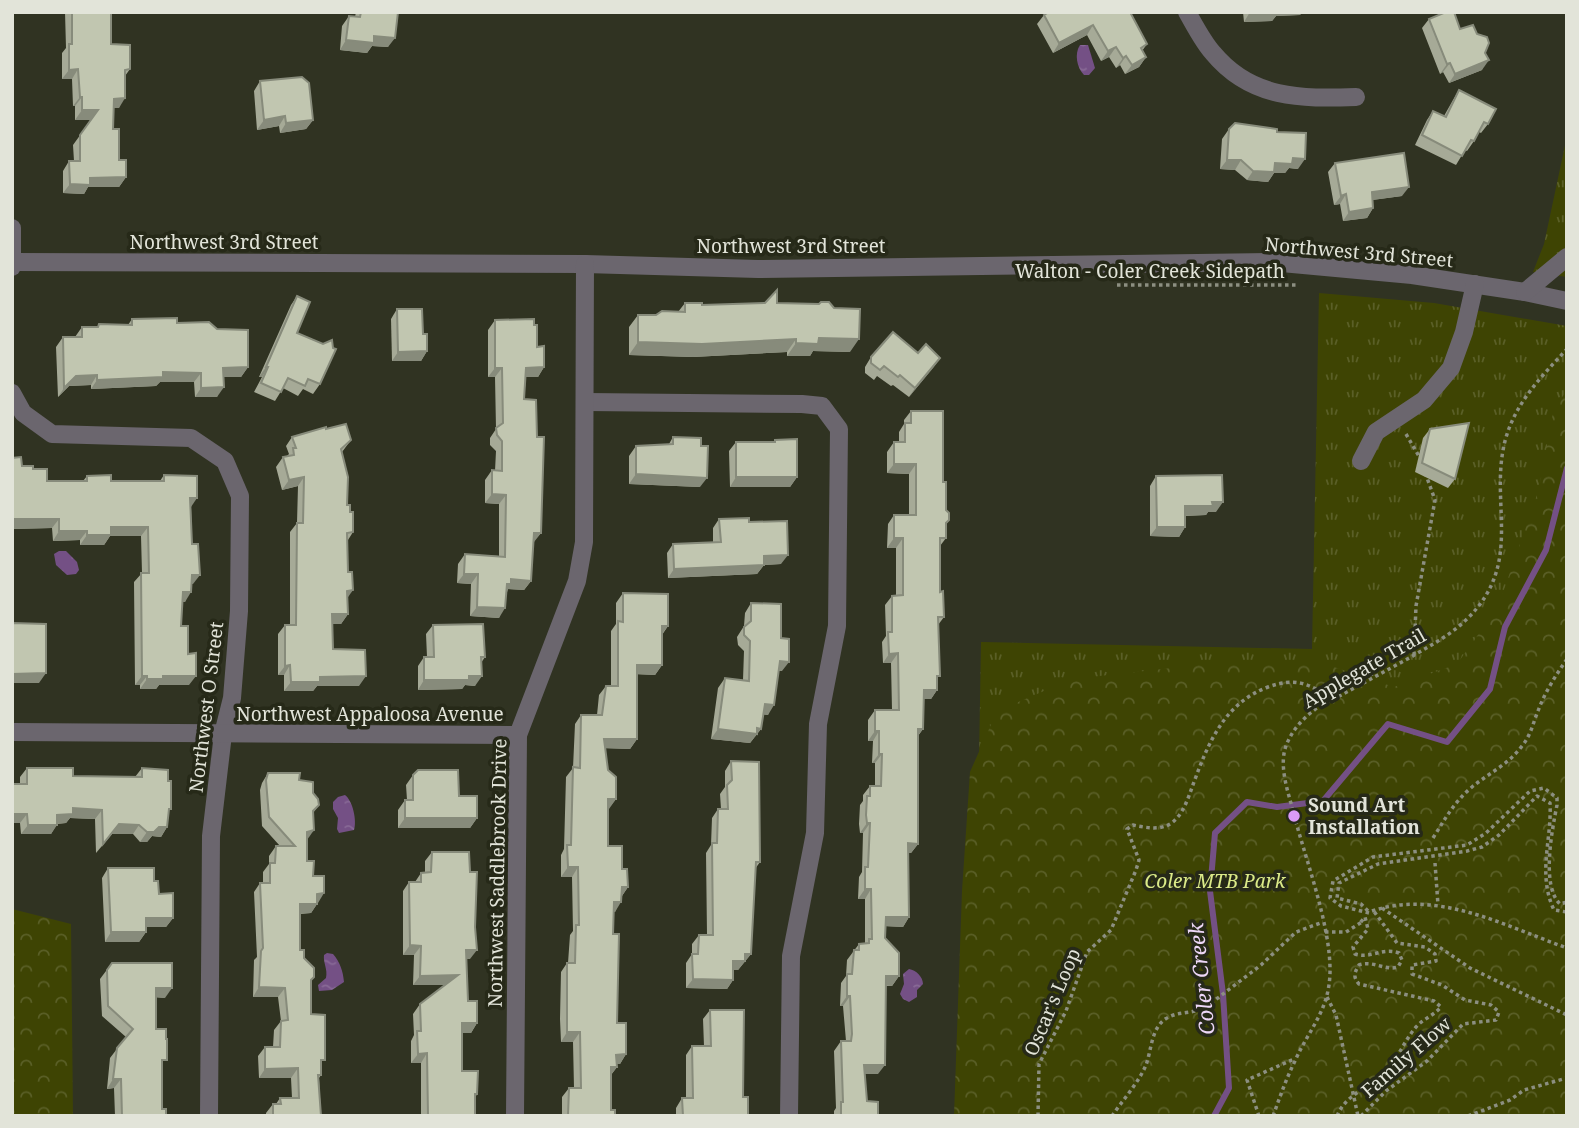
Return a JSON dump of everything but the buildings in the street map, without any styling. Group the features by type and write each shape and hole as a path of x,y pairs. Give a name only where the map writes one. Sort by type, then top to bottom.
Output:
{"street":[{"path":"1187,12 1213,54 1249,85 1285,96 1320,99 1356,97"},
{"path":"12,228 13,264"},
{"path":"1525,292 1567,257"},
{"name":"Northwest 3rd Street","path":"13,264 585,264 758,269 1270,262 1412,275 1567,301"},
{"name":"Northwest Saddlebrook Drive","path":"515,1116 518,735 577,581 584,542 585,264"},
{"path":"1361,461 1376,432 1424,400 1451,368 1464,332 1475,284"},
{"name":"Northwest O Street","path":"12,393 23,413 52,434 191,438 225,461 240,496 239,611 232,698 223,734 211,836 209,1116"},
{"path":"586,402 822,406 839,429 837,626 818,724 814,833 791,956 789,1116"},
{"name":"Northwest Appaloosa Avenue","path":"12,732 518,735"}],"path":[{"name":"Walton - Coler Creek Sidepath","path":"1111,285 1300,285"},
{"name":"Applegate Trail","path":"1273,1116 1296,1059 1318,1022 1327,997 1330,971 1324,921 1303,851 1284,765 1284,751 1289,737 1306,715 1447,636 1470,616 1489,588 1500,557 1503,527 1501,465 1513,418 1528,393 1567,349"},
{"path":"1397,418 1420,458 1435,500 1416,606 1414,655"},
{"path":"1368,659 1372,678"},
{"path":"1433,838 1452,805 1473,785 1502,766 1522,746 1532,730 1537,712 1552,681 1567,659"},
{"name":"Oscar's Loop","path":"1038,1116 1039,1064 1066,1011 1087,951 1111,930 1136,870 1139,860 1127,829 1133,825 1155,829 1173,822 1184,808 1197,772 1224,718 1234,706 1256,692 1286,680 1313,686 1332,700"},
{"path":"1371,912 1341,906 1330,898 1334,881 1373,858 1467,845 1494,826 1530,791 1544,788 1556,798 1557,805 1549,877 1553,898 1560,904 1567,902"},
{"path":"1371,912 1361,904 1337,898 1339,883 1378,864 1482,847 1499,835 1537,796 1550,803 1546,840 1546,895 1554,910 1567,912"},
{"path":"1435,863 1438,905"},
{"path":"1325,932 1346,932 1371,912 1382,908 1438,905 1517,928 1567,948"},
{"path":"1382,908 1470,968 1567,1015"},
{"name":"Family Flow","path":"1359,1116 1427,1061 1463,1024 1496,1020 1499,1012 1491,1005 1465,1000 1442,985 1412,974 1412,965 1432,963 1436,961 1435,954 1425,947 1398,943 1371,912"},
{"path":"1337,1116 1354,1094 1385,1072 1417,1025 1433,1016 1441,1007 1434,1001 1359,984 1354,973 1363,963 1390,969 1398,967 1402,960 1399,953 1391,950 1365,956 1355,954 1353,947 1368,929 1365,917 1360,923"},
{"path":"1112,1116 1141,1074 1160,1023 1168,1017 1206,1007 1261,965 1296,932 1324,921"},
{"path":"1327,997 1336,1015 1359,1116"},
{"path":"1259,1116 1247,1080 1296,1059"},
{"path":"1468,1116 1510,1100 1524,1090 1567,1078"}],"green space":[{"path":"1567,136 1567,277 1533,272 1544,244"},
{"name":"Coler MTB Park","path":"1319,293 1434,303 1567,326 1567,1116 973,1116 981,642 1312,649"},
{"name":"Coler MTB Park","path":"1567,391 1567,1116 954,1116 962,891 970,772 997,711 1072,679 1226,662 1313,660 1394,687 1457,664 1498,607 1539,489 1554,407"},
{"path":"12,909 71,924 73,1116 12,1116"}],"water":[{"path":"1080,45 1088,45 1095,68 1089,75 1084,75 1078,65 1077,52"},
{"path":"66,551 77,562 79,570 76,574 67,575 56,565 54,554"},
{"path":"345,795 352,806 355,826 354,830 339,833 333,802"},
{"path":"333,954 338,960 344,982 332,990 319,991 318,985 326,978 324,955"},
{"path":"909,969 919,974 923,984 917,990 917,997 909,1002 900,994 904,984 903,974"}],"waterway":[{"name":"Coler Creek","path":"1214,1116 1229,1088 1223,994 1210,891 1215,833 1247,802 1277,807 1323,801 1388,724 1447,742 1490,689 1505,627 1546,550 1567,468"}],"place":[{"name":"Sound Art Installation","path":"1294,816"}]}
